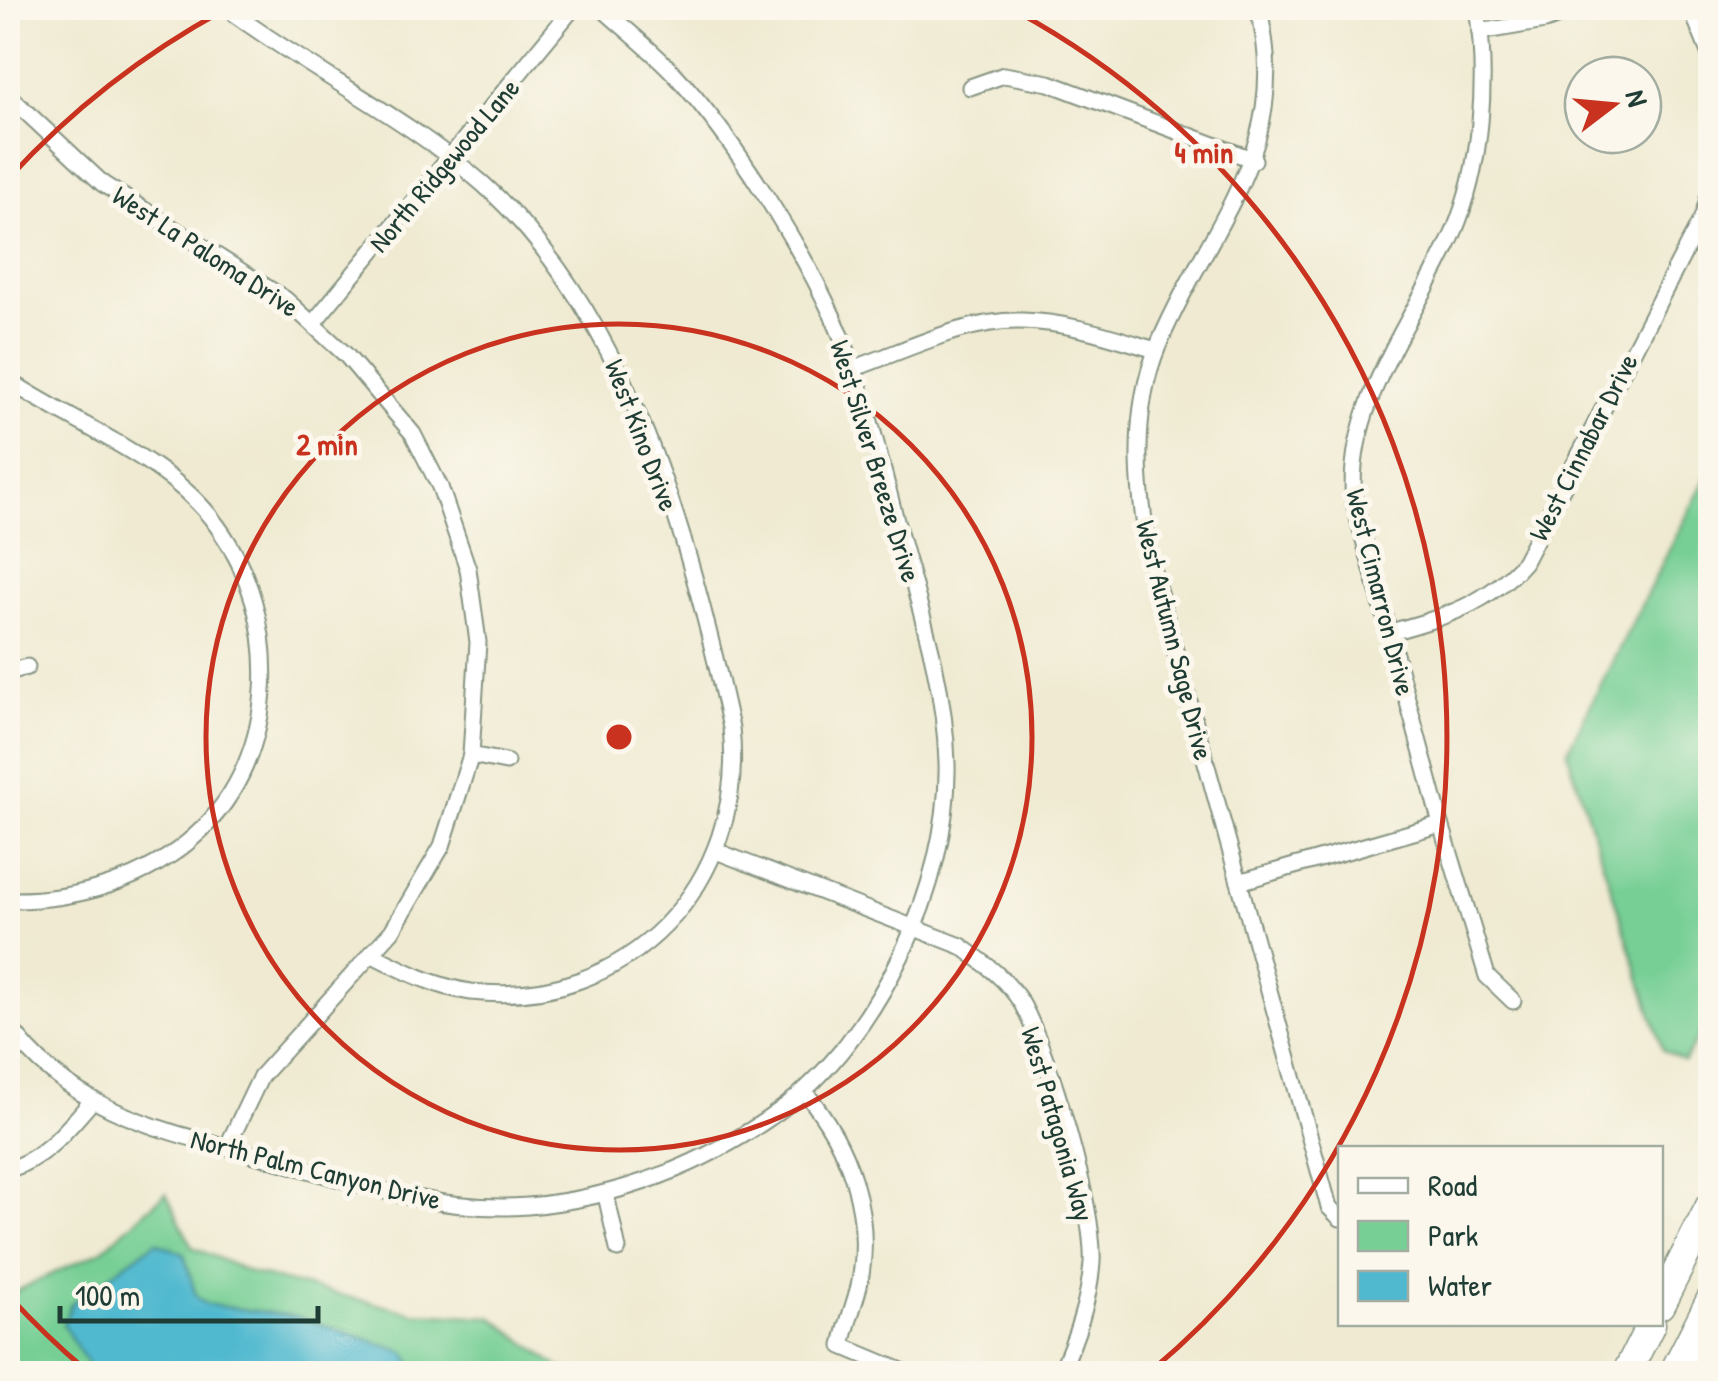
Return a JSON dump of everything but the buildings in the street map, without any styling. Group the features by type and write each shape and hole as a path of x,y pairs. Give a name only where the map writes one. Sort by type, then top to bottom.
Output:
{"highway":[{"path":"1663,1299 1710,1206"},
{"path":"1673,1374 1710,1301"},
{"path":"1626,1374 1650,1326"}],"street":[{"name":"West Kino Drive","path":"226,8 449,157 496,197 559,272 607,346 636,406 665,486 731,728 735,763 731,804 716,851 694,894 631,954 576,983 530,992 472,992 440,985 371,954"},
{"name":"North Ridgewood Lane","path":"314,322 573,8"},
{"name":"West Silver Breeze Drive","path":"602,8 680,80 744,165 832,315 852,369 942,699 948,763 944,826 915,926"},
{"name":"West Autumn Sage Drive","path":"1258,8 1270,77 1254,160 1156,350 1142,422 1138,482 1145,534 1239,882 1329,1207 1338,1216"},
{"name":"West Cimarron Drive","path":"1476,8 1480,32 1480,110 1466,198 1424,296 1363,413 1354,443 1354,503 1441,824 1487,976 1513,1001"},
{"path":"1480,32 1545,21 1580,8"},
{"path":"1691,8 1710,55"},
{"path":"970,86 1004,75 1049,83 1254,160"},
{"name":"West La Paloma Drive","path":"8,95 115,193 314,322 414,434 456,527 475,608 478,642 471,755 442,846 392,931 261,1076 227,1147"},
{"name":"West Cinnabar Drive","path":"1390,632 1481,602 1502,588 1524,562 1703,216 1710,192"},
{"path":"852,369 989,324 1019,320 1074,326 1156,350"},
{"path":"8,380 178,482 217,525 245,570 267,667 262,712 243,766 199,833 126,879 85,893 8,900"},
{"path":"8,672 27,667"},
{"path":"471,755 506,762"},
{"path":"1239,882 1441,824"},
{"name":"West Patagonia Way","path":"716,851 961,946 992,969 1020,1002 1038,1040 1088,1207 1092,1260 1087,1299 1060,1374"},
{"name":"North Palm Canyon Drive","path":"8,1024 26,1051 59,1082 92,1102 227,1147 435,1202 526,1206 606,1195 640,1185 723,1146 804,1091 873,1005 915,926"},
{"path":"804,1091 839,1140 859,1204 859,1286 842,1346 908,1374"},
{"path":"8,1170 32,1161 52,1147 92,1102"},
{"path":"606,1195 618,1249"}],"green space":[{"path":"1710,470 1710,1017 1684,1061 1663,1050 1567,751"},
{"path":"166,1193 192,1247 251,1273 414,1313 492,1317 560,1368 588,1373 8,1374 8,1295 101,1251"}],"water":[{"path":"156,1242 184,1254 196,1296 205,1304 299,1317 405,1352 418,1373 93,1373 63,1325 71,1304"}]}
